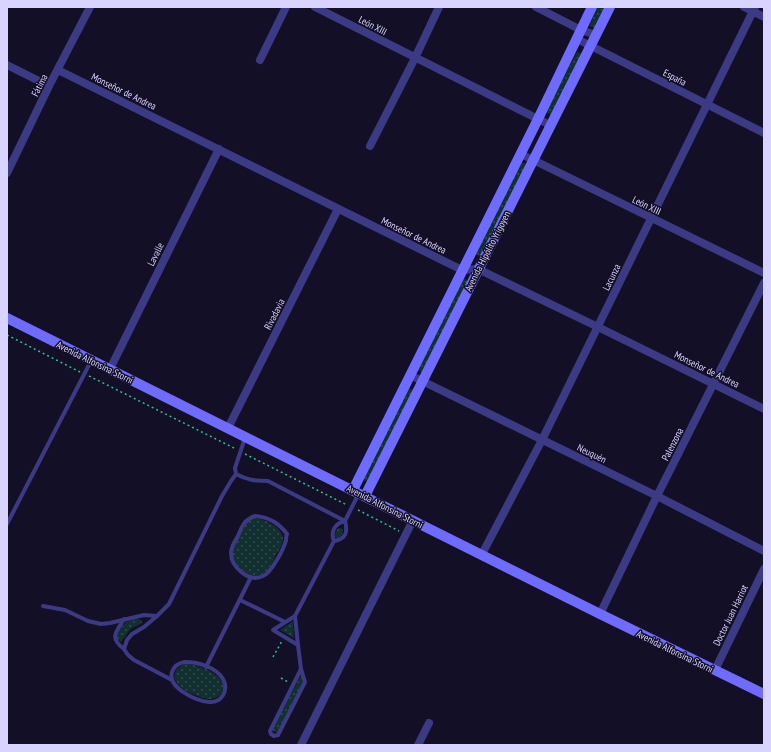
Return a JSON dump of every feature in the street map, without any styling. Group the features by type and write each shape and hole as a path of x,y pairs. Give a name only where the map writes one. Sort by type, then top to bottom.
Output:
{"main road":[{"name":"Avenida Hipólito Yrigoyen","path":"359,493 410,375 521,154 592,7"},
{"name":"Avenida Hipólito Yrigoyen","path":"359,493 422,381 610,7"},
{"name":"Avenida Alfonsina Storni","path":"7,318 600,614 764,694"}],"street":[{"name":"Fátima","path":"7,173 49,86 90,7"},
{"path":"260,60 286,7"},
{"name":"León XIII","path":"315,7 550,125"},
{"path":"370,146 439,7"},
{"name":"España","path":"536,7 579,34 591,46 764,133"},
{"path":"744,7 754,9 764,17"},
{"name":"Lacunza","path":"482,554 542,440 754,9"},
{"name":"España","path":"579,34 596,35"},
{"path":"7,65 49,86"},
{"name":"Monseñor de Andrea","path":"58,70 462,270 478,269 764,409"},
{"name":"Lavalle","path":"110,369 219,149"},
{"name":"León XIII","path":"521,154 764,274"},
{"name":"Rivadavia","path":"228,428 338,209"},
{"name":"Palenzona","path":"600,614 657,496 764,283"},
{"name":"Neuquén","path":"410,375 657,496 764,551"},
{"path":"301,745 413,520"},
{"name":"Doctor Juan Harriot","path":"715,670 764,569"},
{"path":"418,745 429,723"}],"lane":[{"path":"7,524 92,360"},
{"path":"245,436 234,468 236,474 242,478 255,481 268,481 345,521"},
{"path":"124,649 127,640 132,634 144,627 169,604 222,496 230,481 236,474"},
{"path":"298,645 274,630 295,616 334,541 342,538 345,533 347,528 345,521 359,493"},
{"path":"262,516 283,529 287,534 286,541 274,566 269,572 258,578 251,577 241,572 231,557 230,551 244,523 249,518 262,516"},
{"path":"334,541 332,532 334,527 340,522 345,521"},
{"path":"206,667 251,577"},
{"path":"240,600 285,622"},
{"path":"42,606 65,610 88,621 100,624 144,615 157,616"},
{"path":"295,616 301,668 305,682 278,735 274,736 270,731 301,668"},
{"path":"124,619 115,635 115,640 118,644 124,649 128,656 172,680"},
{"path":"185,662 196,662 206,667 224,680 226,688 223,696 216,702 208,702 181,691 172,680 171,674 174,667 178,664 185,662"}],"path":[{"path":"7,335 406,534"},
{"path":"273,657 285,637"},
{"path":"281,678 292,686"}],"green space":[{"path":"598,7 605,7 594,28 589,26"},
{"path":"577,52 582,54 551,115 546,112"},
{"path":"521,162 526,164 481,257 476,254"},
{"path":"463,278 468,281 423,373 418,370"},
{"path":"408,388 413,390 368,482 363,480"},
{"path":"255,518 268,522 276,527 282,534 283,538 281,547 270,567 261,575 252,575 245,572 234,560 233,555 235,544 245,526 249,521"},
{"path":"337,529 343,529 343,531 341,536 337,538 335,537 335,533"},
{"path":"136,619 142,621 142,623 132,628 121,642 116,638 123,625"},
{"path":"293,621 294,638 280,630"},
{"path":"184,664 194,665 211,671 222,682 223,689 220,695 215,698 208,699 191,694 180,687 176,682 175,672"},
{"path":"301,675 303,682 277,733 272,730"}]}
